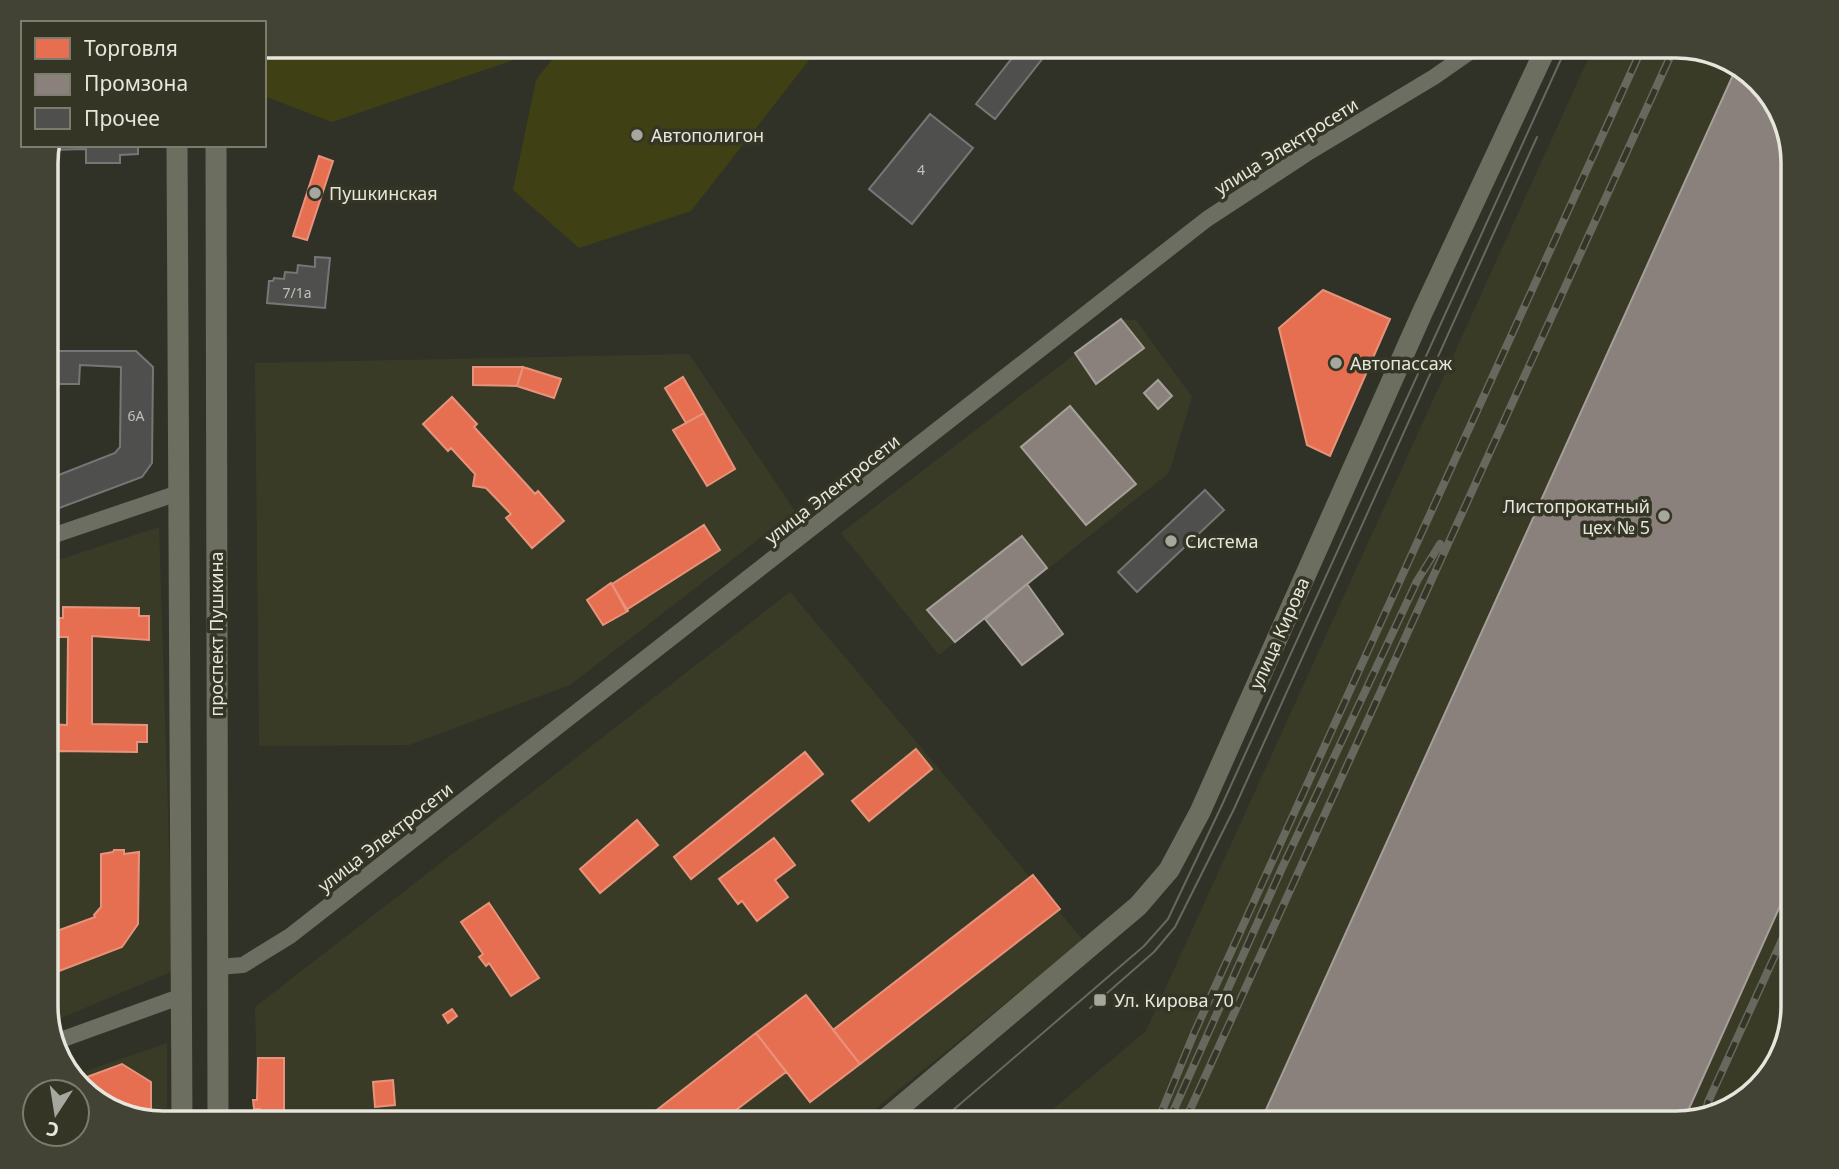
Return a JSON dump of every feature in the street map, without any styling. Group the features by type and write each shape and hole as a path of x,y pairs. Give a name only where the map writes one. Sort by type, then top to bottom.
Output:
{"main road":[{"name":"улица Кирова","path":"896,1111 1138,906 1168,870 1199,812 1423,311 1541,58"},
{"name":"проспект Пушкина","path":"177,147 183,1111"},
{"name":"проспект Пушкина","path":"216,147 218,1111"}],"street":[{"name":"улица Электросети","path":"218,967 243,965 290,936 1207,219 1461,58"},
{"path":"58,534 178,493"},
{"path":"63,1039 182,996"}],"shaded area":[{"path":"266,58 519,58 332,122 266,97"},
{"name":"Автополигон","path":"553,58 811,58 691,211 579,248 513,190 536,80"},
{"name":"Листопрокатный цех № 5","path":"1589,58 1690,59 1716,66 1734,76 1755,94 1767,110 1778,136 1781,163 1781,1006 1778,1033 1763,1064 1750,1080 1729,1097 1703,1108 1676,1111 1051,1111 1146,1031"},
{"path":"1121,319 1136,320 1192,397 1169,473 939,655 841,533"},
{"path":"689,354 795,511 570,685 409,745 259,746 255,363"},
{"path":"159,527 173,971 59,1019 58,1013 58,560"},
{"path":"790,592 1083,940 873,1111 258,1111 255,1007"},
{"path":"167,1043 167,1111 136,1108 123,1103 105,1093 91,1082 91,1078 82,1072"}],"building: Торговля":[{"path":"319,156 333,161 307,240 293,236"},
{"path":"1323,290 1390,319 1330,456 1307,445 1279,328"},
{"path":"473,367 523,367 517,386 473,385"},
{"path":"523,367 561,379 554,398 517,386"},
{"path":"683,377 704,413 686,423 665,388"},
{"path":"452,397 477,424 474,427 535,494 538,491 564,521 532,548 506,518 511,514 486,488 473,486 475,474 451,448 448,451 423,424"},
{"path":"704,413 735,469 707,486 673,430"},
{"path":"704,525 720,550 626,610 612,584"},
{"path":"611,583 628,611 603,625 587,600"},
{"path":"63,607 139,608 139,616 149,616 149,640 92,636 92,724 147,725 147,742 137,742 137,752 58,751 58,725 67,725 68,637 58,637 58,618 63,618"},
{"path":"916,749 932,769 869,821 852,801"},
{"path":"805,752 823,774 691,879 674,857"},
{"path":"637,820 658,845 600,893 580,869"},
{"path":"774,838 795,865 775,880 788,897 757,921 742,901 738,904 719,879"},
{"path":"139,852 138,924 122,947 58,971 58,931 95,917 101,907 101,854"},
{"path":"1033,875 1060,909 860,1064 833,1030"},
{"path":"489,903 539,978 511,996 489,963 486,966 479,957 483,954 461,922"},
{"path":"806,995 860,1064 810,1102 756,1033"},
{"path":"452,1009 457,1016 448,1023 443,1015"},
{"path":"756,1033 786,1072 735,1111 656,1111"},
{"path":"258,1058 284,1058 284,1111 254,1109 253,1100 257,1100"},
{"path":"122,1064 151,1082 151,1110 123,1103 105,1093 91,1082 91,1078 87,1078"},
{"path":"393,1080 395,1105 375,1107 373,1082"}],"building: Промзона":[{"name":"Листопрокатный цех № 5","path":"1733,75 1755,94 1767,110 1778,136 1781,163 1781,904 1688,1110 1265,1111"},
{"path":"1121,319 1144,348 1096,384 1075,353"},
{"path":"1158,380 1172,396 1158,409 1144,393"},
{"path":"1070,406 1136,484 1086,525 1021,447"},
{"path":"1022,536 1047,568 955,642 927,610"},
{"path":"1027,584 1063,634 1022,665 985,619"}],"building: Прочее":[{"path":"1012,58 1043,58 995,119 976,104"},
{"path":"930,114 973,148 912,224 869,189"},
{"path":"59,147 138,147 138,154 120,155 120,163 86,163 86,149 59,150"},
{"path":"315,257 330,258 325,308 267,303 269,281 274,278 284,279 285,272 297,273 298,265 315,267"},
{"path":"58,351 136,351 153,367 152,463 142,477 58,508 58,475 115,453 120,447 121,367 80,365 79,384 58,384"},
{"name":"Система","path":"1205,490 1224,510 1137,592 1118,572"}],"tram line":[{"path":"952,1111 1144,946 1168,919 1562,58"},
{"path":"1090,1008 1154,952 1175,927 1234,809 1537,137"}],"railway":[{"path":"1162,1111 1195,1031 1638,58"},
{"path":"1189,1111 1670,58"},
{"path":"1173,1111 1282,868 1417,581 1440,544"},
{"path":"1707,1106 1781,942"}],"place":[{"name":"Автополигон","path":"637,135"},
{"name":"Пушкинская","path":"315,193"},
{"name":"Автопассаж","path":"1336,363"},
{"name":"Листопрокатный цех № 5","path":"1664,516"},
{"name":"Система","path":"1171,541"},
{"name":"Ул. Кирова 70","path":"1100,1000"}]}
